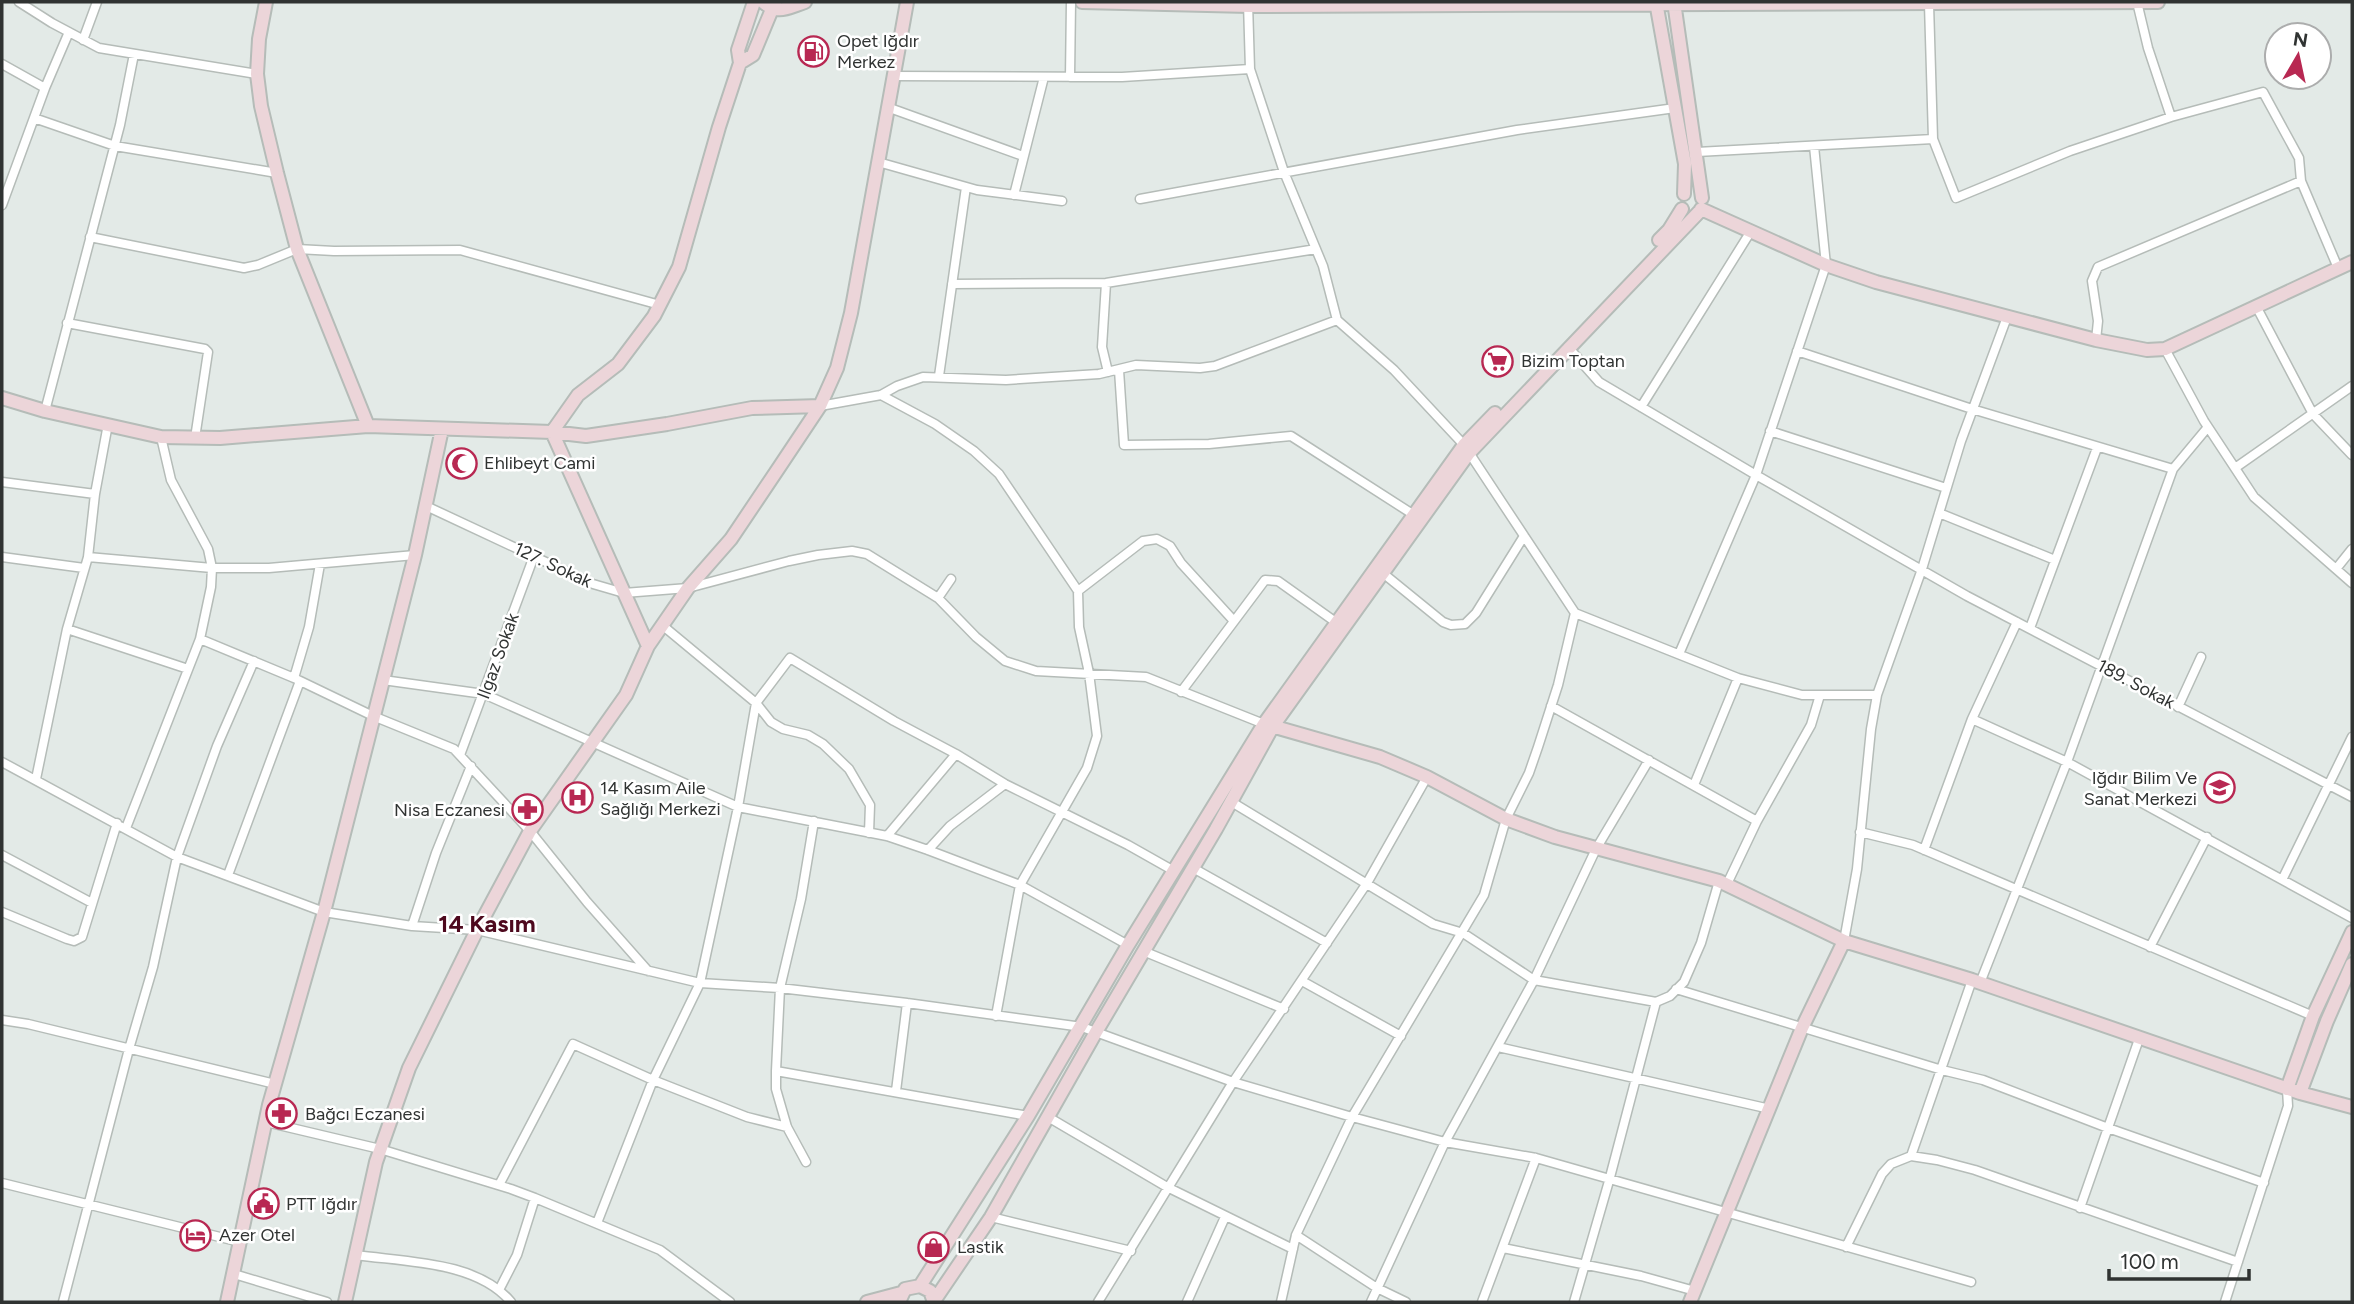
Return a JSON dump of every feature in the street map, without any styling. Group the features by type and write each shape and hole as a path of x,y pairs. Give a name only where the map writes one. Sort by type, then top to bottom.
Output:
{"street":[{"path":"19,2 99,48 257,74"},
{"path":"83,40 97,2"},
{"path":"266,2 259,39 257,74 261,106 277,173 297,249 368,426"},
{"path":"552,432 578,395 618,363 660,305 679,267 740,63 738,50 754,2"},
{"path":"740,63 752,55 770,4 783,9 805,2"},
{"path":"345,1302 380,1149 409,1068 477,930 530,831 626,695 648,646 688,588 731,539 820,406 837,368 851,313 907,2"},
{"path":"1070,77 1071,2"},
{"path":"1082,2 2158,2"},
{"path":"2137,2 2148,48 2171,117"},
{"path":"1657,3 1685,164 1684,194 1680,202 1682,209 1691,215 1701,206"},
{"path":"1269,725 1384,574 1466,449 1568,347 1701,206 1697,152 1675,3"},
{"path":"1249,4 1250,69 1284,172 1323,266 1337,320 1394,370 1466,449 1575,614 1738,678 1802,695 1877,695"},
{"path":"1929,4 1933,139 1956,198 2070,151 2171,117 2263,92 2299,158 2301,181 2337,268"},
{"path":"2,205 45,88 69,32"},
{"path":"45,411 114,146 134,54"},
{"path":"2,64 45,88"},
{"path":"892,76 1122,77 1250,69"},
{"path":"1014,195 1044,77"},
{"path":"887,107 1023,156"},
{"path":"1140,199 1517,130 1675,108"},
{"path":"34,118 114,146 277,173"},
{"path":"1697,152 1933,139"},
{"path":"1679,654 1756,475 1826,265 1814,146"},
{"path":"878,163 966,187 1062,201"},
{"path":"2096,340 2098,321 2092,281 2098,267 2301,181"},
{"path":"939,376 966,187"},
{"path":"1684,194 1693,192 1701,206 1751,232 1826,265 1876,282 2096,340 2147,350 2165,349 2352,262"},
{"path":"920,1286 1028,1116 1174,871 1226,798 1269,725 1337,623 1414,515 1466,449 1669,229 1682,209"},
{"path":"1641,407 1751,232"},
{"path":"90,237 244,268 297,249 460,250 660,305"},
{"path":"952,284 1106,283 1316,249"},
{"path":"1106,283 1102,347 1108,372"},
{"path":"2256,306 2313,414 2352,455"},
{"path":"1503,1248 1641,1276 1693,1296 1802,1028 1844,941 1877,695 1922,569 1972,409 2007,317"},
{"path":"2,398 45,411 161,437 220,438 368,426 552,432 586,436 752,408 820,406 881,395 923,377 1006,380 1108,372 1136,366 1215,366 1337,320"},
{"path":"67,323 205,349 208,352 195,438"},
{"name":"189. Sokak","path":"1568,347 1599,382 1756,475 2017,622 2352,797"},
{"path":"2165,349 2208,427 2254,497 2352,583"},
{"path":"1797,351 1972,409 2173,469"},
{"path":"1119,370 1124,444 1209,444 1291,436 1414,515"},
{"path":"2235,468 2352,386"},
{"path":"881,395 935,424 974,451 999,474 1078,591 1079,627 1089,673 1095,717 1095,744 1087,768 1020,885 996,1016"},
{"path":"36,779 67,629 88,557 95,494 108,425"},
{"path":"1911,1156 1941,1070 2017,890 2067,762 2173,469 2208,427"},
{"path":"227,1302 275,1084 324,912 415,555 442,429"},
{"path":"1770,431 1946,488"},
{"path":"552,432 648,646"},
{"path":"126,828 200,639 211,587 212,568 208,549 171,480 161,437"},
{"path":"2029,628 2097,448"},
{"path":"2,482 95,494"},
{"name":"127. Sokak","path":"426,506 593,584 624,593 688,588 789,561 852,551 867,554 938,598 976,637 1005,661 1036,671 1146,677 1269,725"},
{"path":"1939,513 2055,560"},
{"path":"1384,574 1443,622 1451,625 1465,624 1476,613 1524,536"},
{"path":"1078,591 1143,541 1157,539 1170,546 1181,563 1233,620"},
{"path":"2336,569 2352,549"},
{"path":"88,557 212,568 269,568 415,555"},
{"name":"Ilgaz Sokak","path":"460,755 534,556"},
{"path":"2,557 84,568"},
{"path":"228,875 297,679 320,564"},
{"path":"938,598 951,579"},
{"path":"1181,692 1265,580 1278,581 1337,623"},
{"path":"1281,1302 1296,1236 1352,1117 1484,895 1506,819 1528,773 1551,706 1575,614"},
{"path":"1924,850 1972,719 2017,622"},
{"path":"662,625 756,703 771,722 783,729 808,735 823,744 849,769 870,805 869,832"},
{"path":"67,629 188,669"},
{"path":"200,639 454,749 530,831 587,902 648,971"},
{"path":"2178,707 2201,657"},
{"path":"597,1223 653,1080 700,983 738,807 756,703 790,658 894,722 956,754 1005,784 1174,871"},
{"path":"63,1302 153,967 177,856 217,746 254,661"},
{"path":"1694,785 1738,678"},
{"path":"383,680 484,694 738,807 887,836 928,850 1020,885 1128,945"},
{"path":"1226,798 1433,924 1463,933 1534,979 1656,1002 1670,996 1684,982 1723,882 1811,725 1820,695"},
{"path":"1551,706 1757,821"},
{"path":"1972,719 2067,762 2352,918"},
{"path":"1269,725 1368,753 1427,777 1506,819 1555,837 1723,882 1844,941 1976,982 2287,1089 2352,1107"},
{"path":"2283,878 2352,737"},
{"path":"887,836 956,754"},
{"path":"1371,1302 1445,1142 1534,979 1596,849 1649,760"},
{"path":"2,762 177,856 324,912 412,926 477,930 700,983 780,988 1082,1027 1233,1082 1352,1117 1445,1142 1536,1158 1609,1181 1971,1282"},
{"path":"412,926 436,853 471,766"},
{"path":"1098,1302 1233,1082 1367,883 1427,777"},
{"path":"928,850 950,826 1005,784"},
{"path":"934,1302 991,1217 1193,868 1226,798"},
{"path":"806,1162 787,1127 776,1089 776,1071 780,988 801,900 814,821"},
{"path":"2,912 74,941 82,937 117,823"},
{"path":"1860,832 1924,850 2313,1016"},
{"path":"2150,947 2207,837"},
{"path":"2,855 92,903"},
{"path":"1193,868 1327,943"},
{"path":"2225,1302 2288,1106 2287,1089 2313,1016 2352,932"},
{"path":"1143,951 1284,1009"},
{"path":"2288,1106 2300,1093 2327,1021 2351,972"},
{"path":"1302,981 1401,1036"},
{"path":"1676,989 1941,1070 1983,1080 2264,1183"},
{"path":"1574,1302 1656,1002"},
{"path":"896,1091 907,1003"},
{"path":"2,1020 29,1024 275,1084"},
{"path":"2080,1208 2139,1039"},
{"path":"499,1185 573,1044 653,1080 747,1117 787,1127"},
{"path":"1498,1047 1770,1109"},
{"path":"776,1071 1028,1116"},
{"path":"1048,1117 1167,1187 1293,1249"},
{"path":"266,1122 380,1149 535,1198 660,1250 730,1302"},
{"path":"1846,1247 1882,1174 1892,1164 1911,1156 1975,1170 2238,1262"},
{"path":"1482,1302 1536,1158"},
{"path":"2,1183 240,1242"},
{"path":"499,1290 517,1255 535,1198"},
{"path":"991,1217 1131,1251"},
{"path":"1187,1302 1224,1217"},
{"path":"1296,1236 1377,1288 1406,1302"},
{"path":"356,1255 453,1269 485,1280 511,1302"},
{"path":"234,1274 327,1302"},
{"path":"867,1302 900,1298 910,1287 920,1286 930,1291 934,1302"}],"place":[{"name":"Opet Iğdır Merkez","path":"814,51"},
{"name":"Bizim Toptan","path":"1498,361"},
{"name":"Ehlibeyt Cami","path":"461,463"},
{"name":"Iğdır Bilim Ve Sanat Merkezi","path":"2220,788"},
{"name":"14 Kasım Aile Sağlığı Merkezi","path":"577,798"},
{"name":"Nisa Eczanesi","path":"528,810"},
{"name":"Bağcı Eczanesi","path":"282,1114"},
{"name":"PTT Iğdır","path":"263,1204"},
{"name":"Azer Otel","path":"196,1235"},
{"name":"Lastik","path":"934,1247"}],"district":[{"name":"14 Kasım","path":"487,923"}]}
